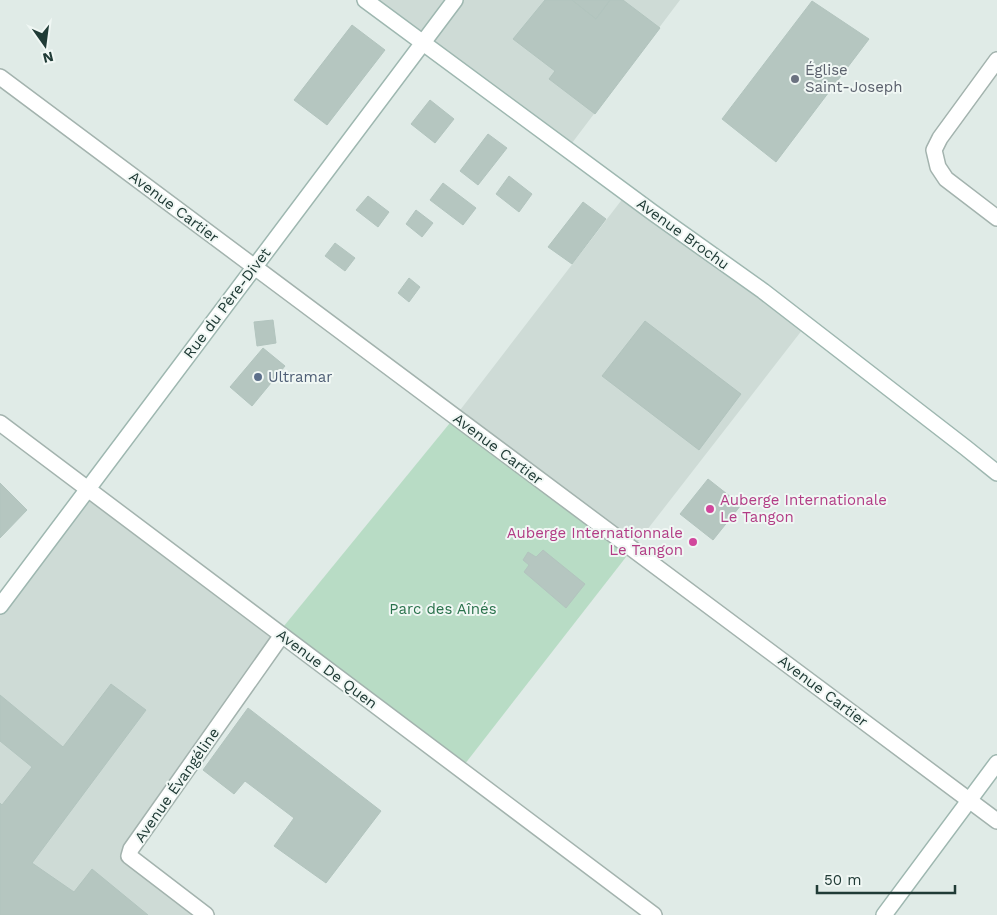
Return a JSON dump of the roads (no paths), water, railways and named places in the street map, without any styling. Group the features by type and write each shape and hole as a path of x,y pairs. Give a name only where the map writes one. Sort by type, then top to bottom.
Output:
{"street":[{"name":"Avenue Brochu","path":"364,0 763,292 997,473"},
{"name":"Rue du Père-Divet","path":"0,606 454,0"},
{"path":"997,60 940,138 934,150 938,166 946,179 997,218"},
{"name":"Avenue Cartier","path":"0,76 997,821"},
{"name":"Avenue De Quen","path":"0,423 654,915"},
{"name":"Avenue Évangéline","path":"206,915 129,856 131,849 282,635"},
{"path":"884,915 997,763"}],"place":[{"name":"Église Saint-Joseph","path":"795,79"},
{"name":"Ultramar","path":"258,377"},
{"name":"Auberge Internationale Le Tangon","path":"710,509"},
{"name":"Auberge Internationnale Le Tangon","path":"693,542"}],"park label":[{"name":"Parc des Aînés","path":"443,609"}]}
